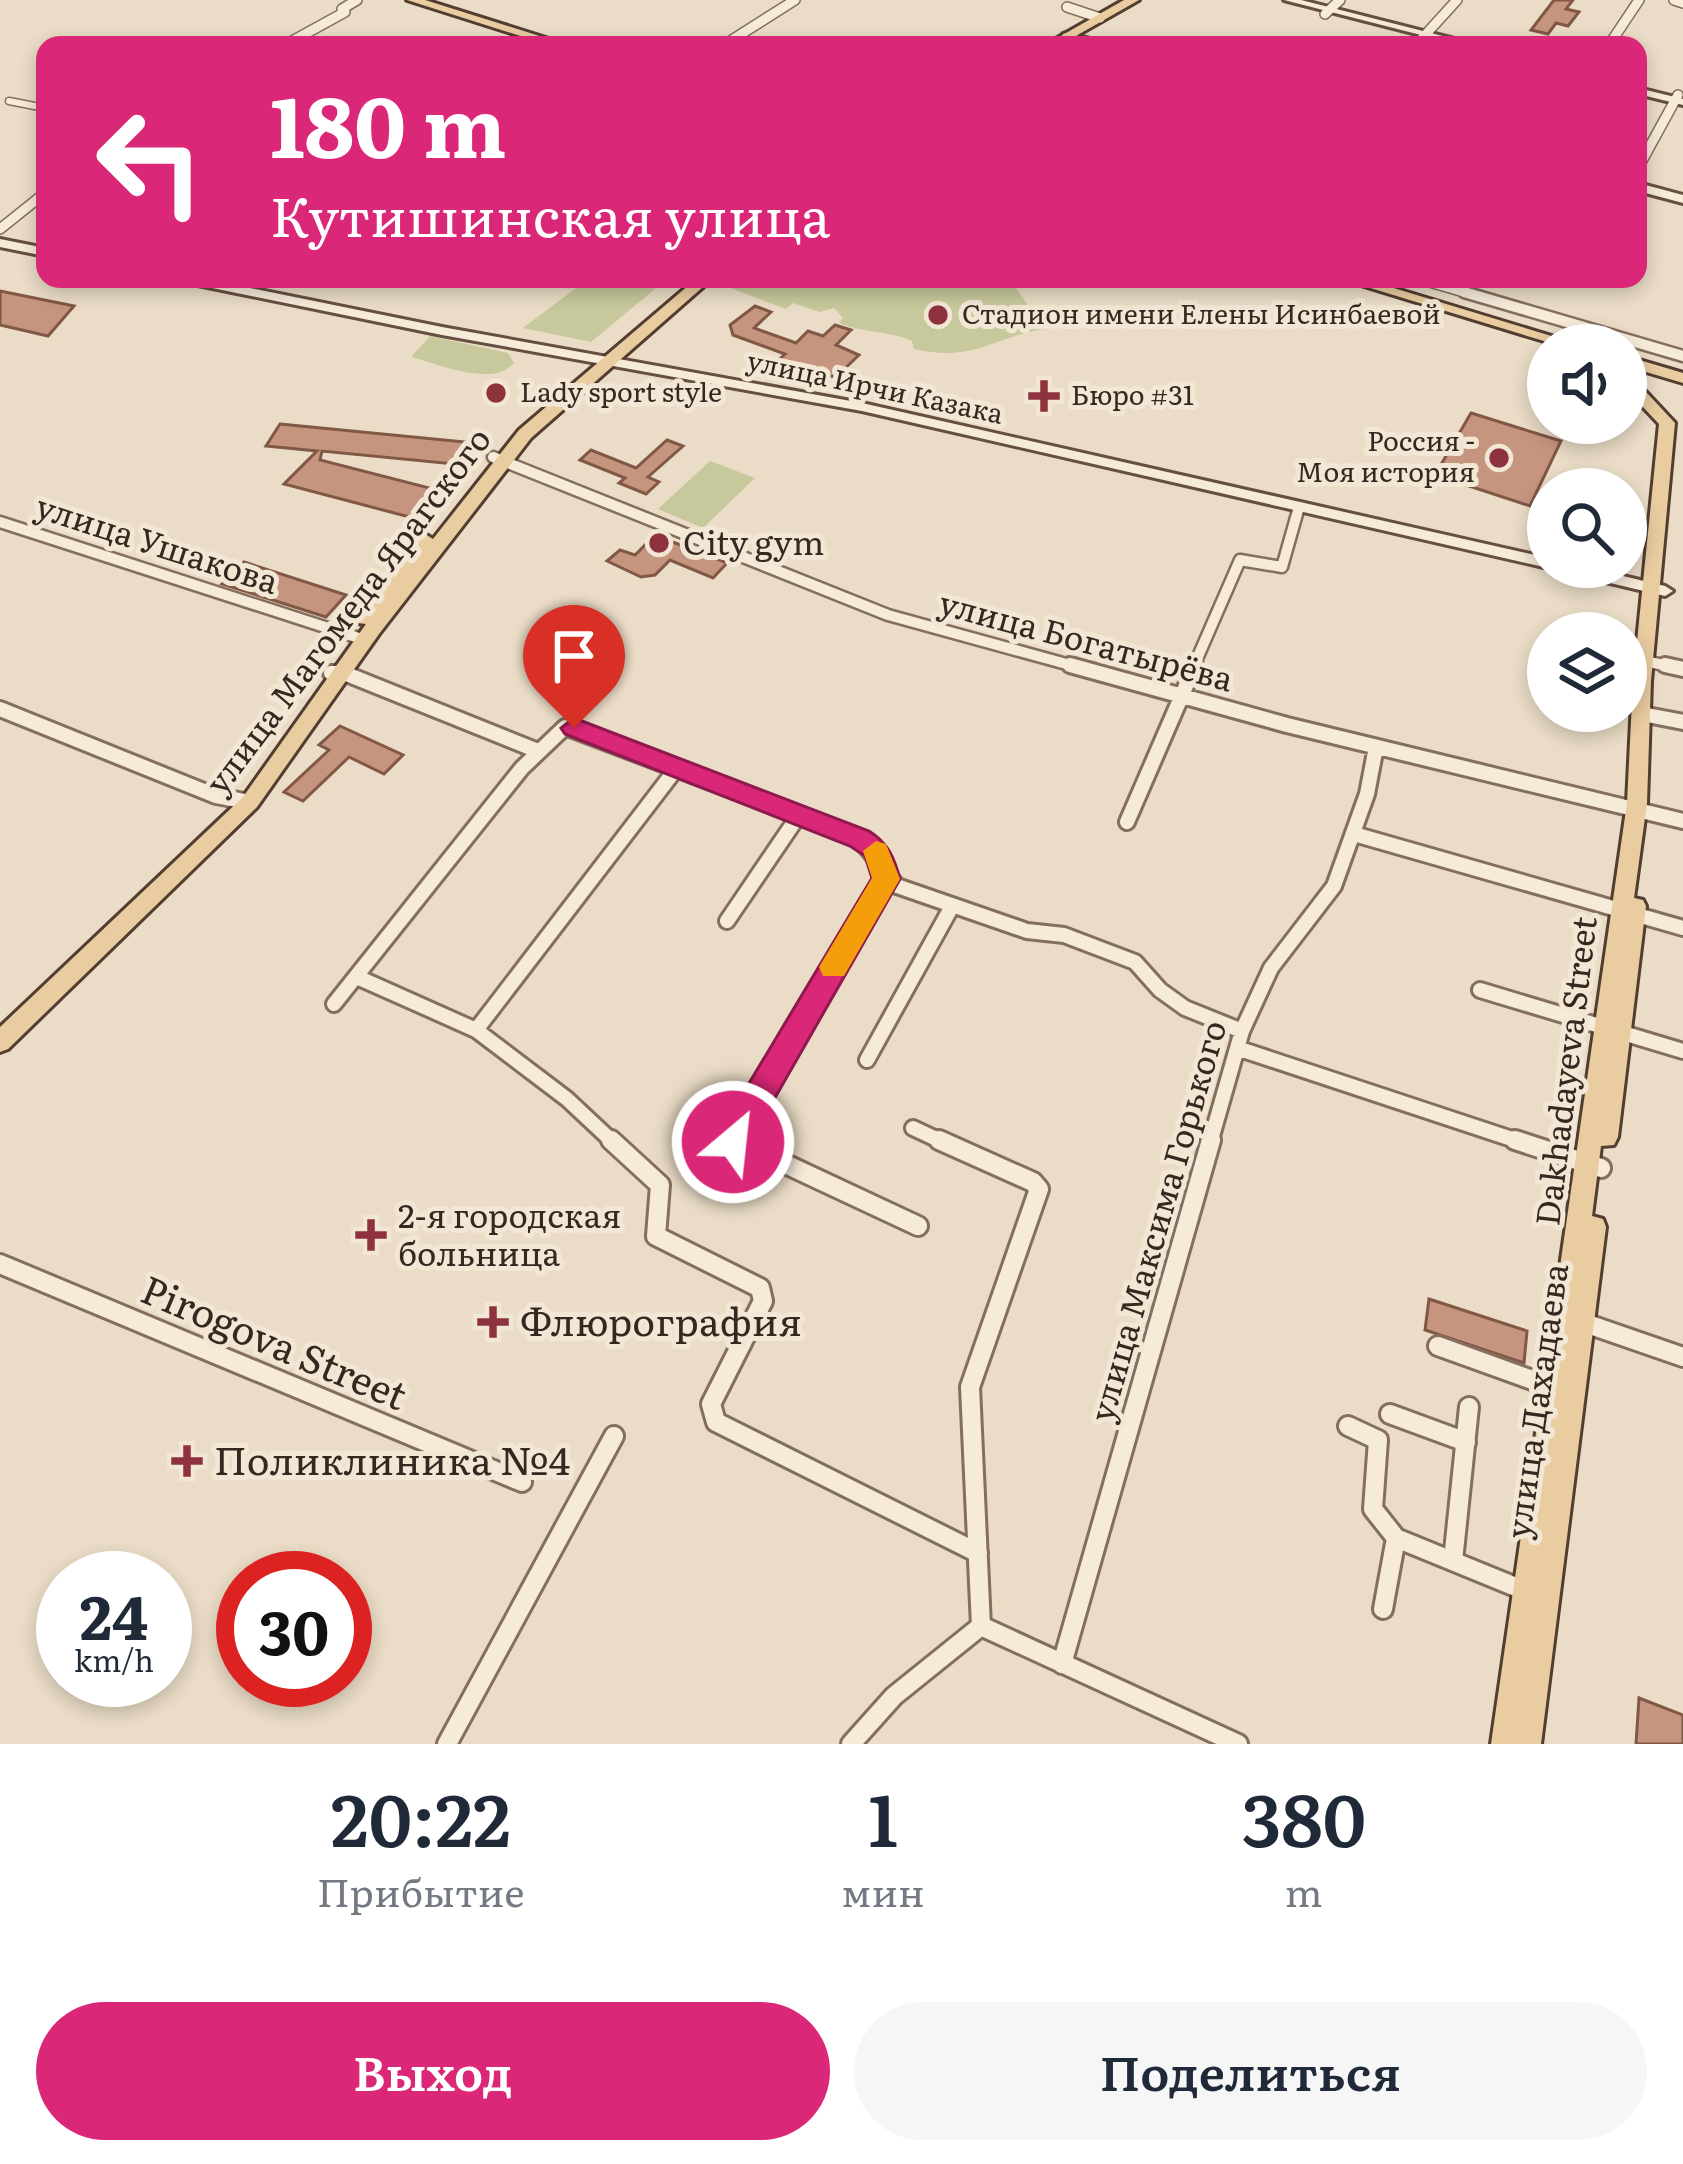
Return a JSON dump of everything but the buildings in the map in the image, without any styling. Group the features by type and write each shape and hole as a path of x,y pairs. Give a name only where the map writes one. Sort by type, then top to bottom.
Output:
{"main road":[{"path":"394,0 526,36"},
{"path":"413,0 516,36"},
{"path":"1067,36 1133,0"},
{"path":"1267,0 1355,16 1412,36"},
{"path":"1289,0 1411,36"},
{"path":"1647,90 1680,98"},
{"path":"1647,189 1683,199"},
{"path":"0,243 36,250"},
{"name":"улица Ирчи Казака","path":"234,288 862,406 1527,558"},
{"name":"улица Магомеда Ярагского","path":"0,1042 243,801 338,673 358,638 498,458 678,288"},
{"name":"улица Магомеда Ярагского","path":"598,360 693,288"},
{"path":"1356,288 1527,340"},
{"path":"1379,288 1527,331"},
{"path":"1647,371 1683,382"},
{"path":"1642,813 1650,662 1678,421 1647,397"},
{"path":"1647,587 1659,590"},
{"name":"улица Магомеда Ярагского","path":"0,1022 243,801"},
{"name":"Dakhadayeva Street","path":"1506,1744 1535,1594 1642,813"},
{"path":"1526,1744 1535,1594"}],"street":[{"path":"302,36 346,12 341,9 357,0"},
{"path":"738,36 795,0"},
{"path":"1327,12 1340,0"},
{"path":"1424,36 1457,0"},
{"path":"1615,36 1639,0"},
{"path":"1674,0 1683,3"},
{"path":"1067,7 1100,18"},
{"path":"1647,153 1680,98"},
{"path":"9,101 36,106"},
{"path":"0,229 36,200"},
{"path":"1466,288 1683,356"},
{"name":"улица Богатырёва","path":"498,458 888,615 1376,747 1683,821"},
{"path":"1127,822 1240,560 1282,567 1299,507"},
{"name":"улица Ушакова","path":"0,522 358,638"},
{"path":"1650,662 1683,669"},
{"path":"338,673 538,751"},
{"path":"0,709 216,796 243,801"},
{"path":"1648,714 1683,722"},
{"path":"334,1004 538,751 557,730 574,728 874,848 886,879 951,908 1027,931 1064,934 1136,962 1160,990 1241,1040 1595,1166"},
{"name":"улица Максима Горького","path":"1062,1664 1241,1040 1270,968 1334,886 1354,834 1376,747"},
{"path":"476,1030 676,769"},
{"path":"727,921 799,815"},
{"path":"1354,834 1683,928"},
{"path":"886,879 733,1142 918,1226"},
{"path":"867,1060 951,908"},
{"path":"357,977 476,1030 566,1099 659,1185 663,1192 654,1223 656,1236 764,1294 711,1405 716,1422 978,1553"},
{"path":"1480,990 1683,1051"},
{"path":"913,1128 1033,1182 1039,1199 970,1387 982,1627"},
{"name":"Pirogova Street","path":"0,1264 522,1482"},
{"path":"1574,1319 1683,1358"},
{"path":"1438,1346 1563,1391"},
{"path":"1453,1561 1469,1407"},
{"path":"1390,1414 1466,1442"},
{"path":"1348,1426 1378,1440 1373,1509 1396,1538 1535,1594"},
{"path":"447,1744 614,1436"},
{"path":"1383,1609 1396,1538"},
{"path":"982,1627 1238,1744"},
{"path":"851,1744 894,1696 982,1627"}],"green space":[{"path":"576,288 656,288 591,342 523,328"},
{"name":"Стадион имени Елены Исинбаевой","path":"731,288 1016,288 1044,329 968,351 934,352 914,349 912,341 904,338 839,323 843,318 834,308 819,312 793,303 786,309"},
{"path":"430,336 508,353 514,363 493,374 480,374 411,357"},
{"path":"710,461 755,478 703,528 658,509"}],"slow traffic":[{"path":"834,967 886,879 876,851"}],"place":[{"name":"Стадион имени Елены Исинбаевой","path":"938,315"},
{"name":"Lady sport style","path":"496,393"},
{"name":"Бюро #31","path":"1044,396"},
{"name":"Россия - Моя история","path":"1499,458"},
{"name":"City gym","path":"659,543"},
{"name":"2-я городская больница","path":"371,1235"},
{"name":"Флюрография","path":"493,1322"},
{"name":"Поликлиника №4","path":"187,1461"}],"route":[{"path":"574,728 859,838 874,848 881,861 886,879 733,1142"}]}
